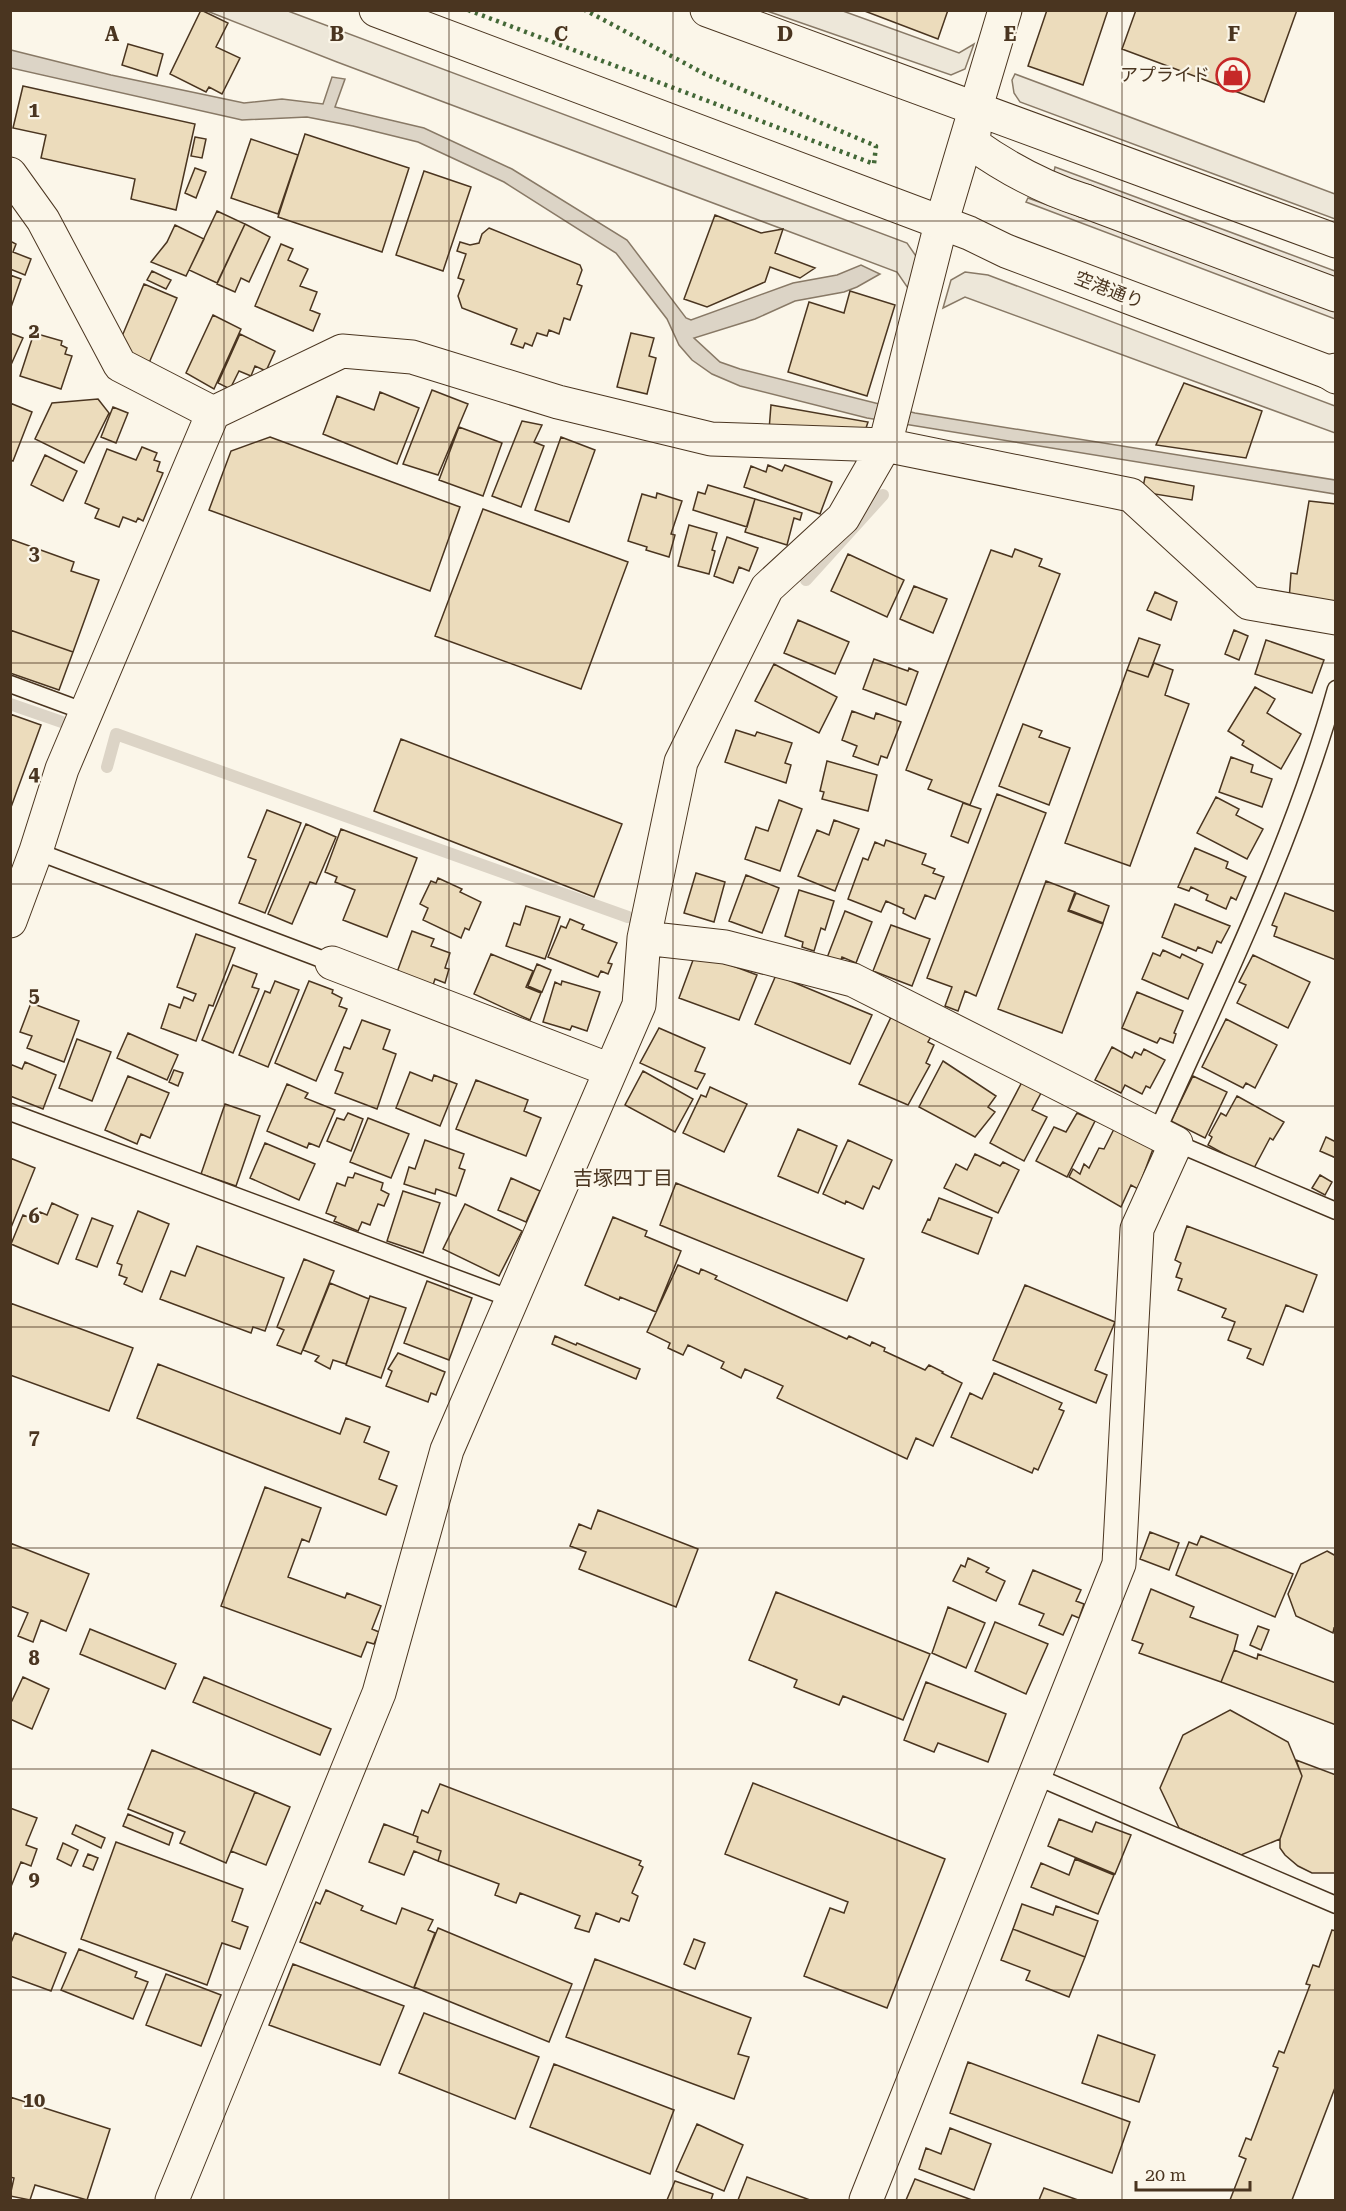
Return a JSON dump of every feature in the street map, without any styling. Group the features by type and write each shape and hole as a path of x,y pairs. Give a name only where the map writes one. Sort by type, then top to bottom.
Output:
{"main road":[{"name":"空港通り","path":"376,10 969,233 1006,251 1215,331 1333,373"},
{"path":"707,10 1335,241"},
{"path":"172,2200 379,1692 447,1450 639,1005 644,938 681,762 766,588 843,518 891,425 941,224 1005,10"},
{"path":"976,110 973,144 1005,167 1059,193 1335,295"},
{"path":"10,174 43,220 120,365 213,413"},
{"path":"10,921 36,851 62,769 213,413 342,351 412,357 558,402 711,439 891,425 1131,495 1250,603 1335,618"},
{"path":"644,938 725,946 853,980 1166,1138 1137,1229 1119,1564 866,2200"},
{"path":"332,963 610,1070"}],"lane":[{"path":"10,684 86,712"},
{"path":"1335,689 1318,751 1277,863 1166,1138 1335,1211"},
{"path":"36,851 332,963"},
{"path":"10,1112 512,1299"},
{"path":"1035,1776 1335,1905"}],"shaded area":[{"path":"207,11 288,11 907,243 920,262 912,294 897,272"},
{"path":"767,11 843,11 959,53 974,44 965,69 951,75"},
{"path":"11,50 111,75 244,103 282,99 323,104 332,77 345,79 335,107 424,128 512,169 627,240 686,318 691,320 793,283 837,275 861,265 880,274 844,292 795,301 755,319 694,338 720,362 915,413 1335,480 1335,494 867,418 740,386 712,374 692,360 679,345 667,319 616,253 504,182 418,142 307,117 242,120 11,68"},
{"path":"1015,74 1335,194 1335,219 1020,102 1014,93 1012,80"},
{"path":"1055,167 1335,271 1335,282 1053,176"},
{"path":"1028,198 1335,308 1335,319 1026,202"},
{"path":"965,272 988,275 1335,406 1335,433 965,297 943,308 951,280"}],"building":[{"path":"201,10 228,23 216,47 240,58 222,94 209,87 206,92 170,74"},
{"path":"862,10 948,10 938,39"},
{"path":"1047,10 1108,10 1083,85 1028,66"},
{"name":"アプライド","path":"1136,10 1297,10 1264,102 1122,49"},
{"path":"128,44 163,54 157,76 122,65"},
{"path":"23,86 195,124 176,210 131,199 135,179 41,158 46,135 13,128"},
{"path":"305,134 409,168 382,252 278,217"},
{"path":"195,137 206,139 202,158 191,156"},
{"path":"251,139 298,155 278,214 231,198"},
{"path":"195,168 206,172 196,198 185,193"},
{"path":"424,171 471,187 443,271 396,255"},
{"path":"217,211 245,224 217,283 189,270"},
{"path":"715,215 761,233 783,229 775,253 815,268 800,278 770,267 765,282 707,307 684,299"},
{"path":"245,224 270,237 249,282 241,278 235,292 217,284"},
{"path":"175,225 204,239 186,276 151,262 167,242"},
{"path":"489,228 580,265 582,270 577,284 582,286 570,320 564,318 559,334 549,330 547,336 537,333 532,346 525,343 523,348 511,344 517,329 462,308 458,296 464,280 458,278 466,254 457,251 460,242 470,245 479,243 482,234"},
{"path":"10,241 16,244 13,252 31,259 25,275 10,269"},
{"path":"281,244 293,249 288,260 308,269 300,286 317,292 310,310 320,314 313,331 255,306"},
{"path":"152,271 171,280 166,289 147,280"},
{"path":"10,275 21,279 10,310"},
{"path":"144,284 177,298 146,370 120,341"},
{"path":"850,291 895,305 867,396 788,372 809,302 844,313"},
{"path":"213,315 241,329 214,389 186,373"},
{"path":"10,333 23,338 10,367"},
{"path":"34,333 62,341 61,345 67,348 65,354 72,356 61,389 20,376"},
{"path":"631,333 654,338 649,356 656,358 647,394 617,387"},
{"path":"240,334 275,351 266,371 255,366 251,376 239,371 230,389 218,383"},
{"path":"1184,383 1262,411 1246,458 1156,445"},
{"path":"432,390 468,404 438,475 403,464"},
{"path":"380,392 419,408 397,464 323,434 337,396 374,410"},
{"path":"98,399 109,413 84,463 35,439 52,403"},
{"path":"10,403 32,412 13,461 10,460"},
{"path":"771,405 868,422 863,437 769,430"},
{"path":"113,407 128,413 116,443 101,437"},
{"path":"522,421 542,425 534,442 544,446 521,507 492,496"},
{"path":"459,427 502,443 483,496 439,480"},
{"path":"270,437 460,507 430,591 209,510 231,451"},
{"path":"561,437 595,450 569,522 535,510"},
{"path":"142,447 157,453 154,460 160,462 157,471 163,473 143,521 138,518 136,522 123,517 119,527 95,518 99,509 85,503 107,449 136,460"},
{"path":"45,455 77,471 63,501 31,485"},
{"path":"768,465 782,471 785,465 832,482 820,514 744,487 751,466 766,472"},
{"path":"1145,477 1194,486 1192,500 1142,492"},
{"path":"708,485 755,499 747,527 693,510 698,492 705,494"},
{"path":"657,493 682,501 671,534 675,535 669,557 646,550 647,547 628,541 642,494 656,498"},
{"path":"755,499 802,513 800,520 794,518 787,545 745,532"},
{"path":"1309,501 1336,504 1336,606 1289,600 1291,573 1297,574"},
{"path":"483,509 628,562 581,689 435,636"},
{"path":"689,525 717,533 709,574 678,566"},
{"path":"727,537 758,548 749,571 739,567 733,583 714,576"},
{"path":"10,539 74,562 71,571 99,580 73,652 10,630"},
{"path":"1015,549 1042,559 1039,566 1060,574 970,805 928,789 932,780 906,770 991,550 1012,557"},
{"path":"848,554 904,580 887,617 831,591"},
{"path":"914,586 947,599 933,633 900,619"},
{"path":"1155,592 1177,602 1171,620 1147,610"},
{"path":"798,620 849,642 835,674 784,653"},
{"path":"10,630 73,652 59,690 10,673"},
{"path":"1234,630 1248,636 1239,660 1225,654"},
{"path":"1139,638 1160,645 1148,677 1127,670"},
{"path":"1266,640 1324,660 1312,693 1255,674"},
{"path":"874,659 908,671 909,668 918,672 906,705 863,689"},
{"path":"1154,663 1173,670 1165,695 1189,704 1130,866 1065,843 1127,670 1148,677"},
{"path":"774,664 837,697 819,733 755,701"},
{"path":"1255,687 1275,699 1267,713 1301,734 1281,769 1242,745 1244,741 1228,731"},
{"path":"852,711 874,719 876,713 901,722 887,758 881,756 878,765 853,756 857,746 842,740"},
{"path":"10,714 41,725 10,810"},
{"path":"1023,724 1042,731 1039,737 1070,748 1049,805 999,786"},
{"path":"736,730 755,736 757,732 792,743 785,763 791,765 786,783 725,762"},
{"path":"401,739 622,824 594,897 374,811"},
{"path":"1231,757 1253,765 1251,772 1272,779 1262,807 1219,792"},
{"path":"827,761 877,775 868,811 822,799 824,792 820,791"},
{"path":"997,794 1046,813 976,996 965,991 958,1011 945,1006 952,987 927,978"},
{"path":"1216,797 1239,809 1236,815 1263,829 1247,859 1197,833"},
{"path":"779,800 802,809 780,871 745,859 756,827 768,831"},
{"path":"963,803 981,809 968,843 951,836"},
{"path":"267,810 301,823 265,913 239,903 256,860 248,857"},
{"path":"834,820 859,829 835,891 798,876 817,830 829,835"},
{"path":"306,824 336,837 316,884 310,882 292,924 268,914"},
{"path":"341,829 417,858 387,937 343,920 355,890 335,882 337,877 325,872"},
{"path":"886,840 926,854 922,864 935,869 933,873 944,877 935,899 925,895 915,919 903,913 904,909 886,901 881,912 848,899 863,858 868,860 875,842 884,846"},
{"path":"1195,848 1228,862 1226,868 1246,877 1236,900 1231,897 1226,909 1206,900 1208,895 1191,887 1189,891 1178,887"},
{"path":"696,873 725,882 714,922 684,913"},
{"path":"746,875 779,888 762,933 729,921"},
{"path":"438,878 462,889 460,892 481,902 469,930 465,928 461,938 423,920 428,908 420,904 431,881 436,883"},
{"path":"1046,881 1075,892 1068,911 1103,924 1062,1033 998,1009"},
{"path":"799,890 834,901 825,930 821,928 814,951 802,947 803,942 785,936"},
{"path":"1076,893 1109,906 1103,923 1069,910"},
{"path":"1285,893 1336,912 1336,960 1274,936 1277,927 1272,925"},
{"path":"1175,904 1230,926 1221,943 1217,941 1212,953 1198,947 1196,951 1162,937"},
{"path":"526,906 560,917 545,959 506,946 514,923 520,925"},
{"path":"845,911 872,922 856,963 842,957 838,968 825,963"},
{"path":"570,919 584,925 582,929 617,943 608,963 612,964 608,974 601,971 598,977 548,957 561,926 566,928"},
{"path":"891,925 930,939 912,986 873,971"},
{"path":"412,931 434,939 431,946 450,953 445,968 449,969 445,983 435,979 432,988 396,975"},
{"path":"196,934 235,948 213,1006 209,1005 196,1041 161,1028 169,1004 180,1008 184,997 193,1001 196,994 177,987"},
{"path":"1163,950 1180,958 1182,954 1203,964 1188,999 1142,979 1153,953 1160,956"},
{"path":"696,952 757,975 739,1020 679,998"},
{"path":"491,954 533,971 526,987 541,993 530,1020 474,994"},
{"path":"1253,955 1310,982 1288,1028 1237,1003 1246,985 1239,982"},
{"path":"537,964 551,970 542,992 528,986"},
{"path":"233,965 257,974 252,987 259,989 233,1053 202,1040"},
{"path":"776,975 872,1015 850,1064 755,1024"},
{"path":"275,981 299,990 268,1067 239,1055 265,991 270,993"},
{"path":"309,981 333,990 332,993 342,998 339,1006 347,1009 316,1081 275,1063"},
{"path":"562,981 600,992 587,1031 572,1026 570,1030 543,1022 555,982 561,985"},
{"path":"1137,992 1183,1011 1174,1033 1176,1034 1173,1043 1160,1038 1157,1043 1122,1028"},
{"path":"31,1003 79,1021 64,1062 27,1048 32,1036 20,1032"},
{"path":"892,1015 932,1035 928,1042 934,1045 926,1063 930,1065 908,1105 859,1084"},
{"path":"1226,1019 1277,1045 1255,1088 1246,1083 1243,1088 1202,1067"},
{"path":"362,1020 390,1030 383,1049 396,1054 377,1109 335,1093 343,1073 335,1070 344,1047 350,1049"},
{"path":"659,1028 705,1048 695,1071 705,1074 697,1089 640,1063"},
{"path":"128,1033 178,1055 167,1080 117,1058"},
{"path":"77,1039 111,1052 92,1101 59,1088"},
{"path":"1112,1047 1132,1058 1135,1052 1141,1055 1144,1049 1165,1060 1150,1088 1146,1086 1142,1094 1125,1085 1121,1093 1095,1080"},
{"path":"943,1061 996,1096 988,1107 995,1112 975,1137 919,1107"},
{"path":"25,1062 56,1075 43,1109 10,1096 10,1064 22,1069"},
{"path":"174,1070 183,1073 178,1086 169,1082"},
{"path":"643,1071 693,1099 675,1132 625,1105"},
{"path":"410,1072 432,1081 434,1075 457,1084 440,1126 396,1108"},
{"path":"128,1076 169,1093 150,1138 141,1134 137,1144 105,1130"},
{"path":"1193,1076 1227,1092 1205,1138 1171,1121"},
{"path":"476,1080 528,1100 524,1111 541,1118 526,1156 456,1129"},
{"path":"1022,1082 1041,1093 1032,1110 1047,1117 1024,1161 990,1143"},
{"path":"287,1084 308,1093 305,1098 335,1110 319,1147 309,1143 307,1148 267,1131"},
{"path":"710,1087 747,1104 724,1152 683,1133 701,1095 706,1097"},
{"path":"1237,1096 1284,1122 1273,1140 1270,1138 1253,1170 1208,1145 1212,1137 1209,1135 1221,1113 1226,1116"},
{"path":"225,1104 260,1116 236,1186 201,1174"},
{"path":"348,1113 363,1119 351,1151 327,1141 337,1118 344,1120"},
{"path":"1077,1113 1095,1121 1067,1177 1036,1161 1054,1127 1066,1132"},
{"path":"368,1118 409,1134 391,1178 350,1162"},
{"path":"1115,1127 1153,1149 1138,1189 1131,1185 1121,1207 1069,1177 1073,1169 1080,1174 1084,1164 1089,1168 1099,1148 1104,1149"},
{"path":"798,1129 837,1146 818,1193 778,1176"},
{"path":"1326,1137 1336,1142 1336,1158 1320,1151"},
{"path":"425,1140 464,1154 459,1168 465,1170 456,1196 436,1189 435,1194 404,1184 409,1167 415,1169"},
{"path":"848,1140 892,1160 879,1189 873,1186 863,1209 823,1194"},
{"path":"265,1143 315,1164 299,1200 250,1178"},
{"path":"975,1154 1000,1166 1003,1162 1019,1170 998,1213 944,1188 956,1164 967,1170"},
{"path":"10,1158 35,1168 10,1230"},
{"path":"355,1173 383,1183 381,1190 389,1194 384,1206 378,1204 370,1225 362,1222 358,1231 334,1221 336,1217 326,1213 337,1183 345,1186 348,1177 353,1178"},
{"path":"1320,1175 1332,1182 1325,1195 1312,1188"},
{"path":"511,1178 540,1191 526,1222 498,1210"},
{"path":"676,1183 864,1259 847,1301 660,1225"},
{"path":"403,1191 440,1203 423,1253 387,1241"},
{"path":"939,1198 992,1218 978,1254 922,1232"},
{"path":"52,1203 78,1215 58,1264 11,1244 23,1215 36,1220 40,1212 47,1215"},
{"path":"465,1204 522,1231 499,1276 443,1249"},
{"path":"138,1211 169,1224 142,1292 124,1284 127,1278 119,1275 122,1265 117,1263"},
{"path":"613,1217 647,1231 645,1236 681,1251 656,1312 620,1297 619,1300 585,1285"},
{"path":"92,1218 113,1226 97,1267 76,1259"},
{"path":"1187,1226 1317,1275 1303,1312 1286,1305 1263,1365 1247,1358 1251,1349 1228,1340 1235,1322 1222,1317 1226,1309 1178,1290 1182,1279 1176,1277 1181,1263 1175,1260"},
{"path":"197,1246 284,1278 265,1331 253,1327 251,1333 160,1299 171,1271 185,1276"},
{"path":"304,1259 334,1271 301,1354 277,1345 284,1330 277,1327"},
{"path":"678,1265 699,1274 701,1269 717,1276 715,1279 847,1339 849,1336 870,1346 872,1342 885,1348 884,1351 925,1370 929,1365 962,1383 933,1446 916,1438 907,1459 777,1398 783,1386 745,1369 741,1378 721,1368 724,1362 688,1345 683,1355 668,1348 670,1343 647,1332"},
{"path":"427,1281 472,1298 449,1360 404,1343"},
{"path":"330,1283 369,1299 346,1364 333,1360 330,1369 315,1361 319,1356 303,1350"},
{"path":"1025,1285 1115,1322 1095,1370 1107,1375 1096,1403 993,1360"},
{"path":"370,1296 406,1308 381,1378 346,1365"},
{"path":"10,1303 133,1348 109,1411 10,1375"},
{"path":"555,1336 640,1369 636,1379 552,1344"},
{"path":"398,1353 445,1372 436,1395 431,1393 428,1402 386,1386 392,1371 388,1369"},
{"path":"158,1364 340,1434 346,1418 370,1427 364,1442 389,1452 379,1479 397,1486 386,1515 137,1418"},
{"path":"994,1373 1062,1403 1059,1409 1064,1411 1038,1470 1034,1468 1032,1473 951,1437 970,1393 982,1399"},
{"path":"265,1487 321,1508 309,1542 302,1539 288,1577 345,1598 347,1593 381,1606 372,1629 379,1632 374,1644 367,1642 361,1657 221,1606"},
{"path":"598,1510 698,1549 676,1607 579,1569 586,1552 570,1546 579,1524 591,1529"},
{"path":"1150,1532 1179,1543 1169,1570 1140,1559"},
{"path":"1201,1536 1293,1574 1275,1617 1176,1575 1189,1542 1197,1545"},
{"path":"10,1543 89,1574 66,1631 41,1620 33,1642 18,1636 28,1613 10,1606"},
{"path":"1327,1551 1336,1556 1336,1629 1334,1628 1333,1633 1296,1616 1288,1594 1301,1564"},
{"path":"968,1558 989,1568 986,1572 1005,1581 996,1601 953,1581 961,1565 965,1567"},
{"path":"1033,1570 1081,1590 1076,1601 1084,1604 1079,1618 1072,1615 1063,1635 1039,1625 1044,1614 1019,1604"},
{"path":"1151,1589 1194,1607 1190,1617 1238,1635 1221,1682 1139,1653 1143,1644 1132,1640"},
{"path":"776,1592 930,1654 903,1720 843,1696 839,1705 794,1687 797,1680 749,1660"},
{"path":"948,1607 985,1623 966,1668 932,1653"},
{"path":"995,1622 1048,1644 1026,1694 975,1671"},
{"path":"1258,1626 1269,1630 1261,1650 1250,1645"},
{"path":"90,1629 176,1664 165,1689 80,1654"},
{"path":"1234,1650 1257,1659 1258,1654 1336,1683 1336,1725 1221,1682"},
{"path":"23,1677 49,1689 32,1729 10,1719 10,1705"},
{"path":"204,1677 331,1729 320,1755 193,1702"},
{"path":"926,1682 1006,1714 988,1762 938,1743 934,1752 904,1740"},
{"path":"1230,1710 1288,1742 1302,1776 1280,1839 1241,1855 1179,1828 1160,1788 1183,1735"},
{"path":"152,1750 255,1792 226,1863 180,1843 185,1832 128,1809"},
{"path":"1296,1760 1336,1775 1336,1873 1312,1873 1298,1866 1280,1848 1280,1839 1302,1776"},
{"path":"753,1783 945,1859 887,2008 804,1976 830,1908 844,1913 848,1902 725,1854"},
{"path":"440,1784 641,1861 639,1865 643,1867 632,1893 638,1896 629,1921 621,1918 619,1922 596,1913 589,1932 575,1928 580,1916 520,1893 516,1903 495,1895 499,1884 438,1861 441,1851 417,1842 418,1837 413,1835 422,1810 428,1813"},
{"path":"255,1792 290,1807 266,1865 231,1851"},
{"path":"10,1808 37,1818 26,1845 37,1849 31,1866 21,1862 10,1889"},
{"path":"128,1814 173,1833 169,1845 123,1826"},
{"path":"1059,1819 1092,1832 1096,1822 1131,1835 1115,1874 1048,1846"},
{"path":"384,1824 418,1837 417,1842 441,1851 438,1861 414,1851 404,1875 369,1862"},
{"path":"76,1825 105,1838 101,1848 72,1834"},
{"path":"116,1842 243,1889 232,1921 248,1927 240,1949 222,1943 207,1985 81,1939"},
{"path":"63,1843 78,1850 71,1866 57,1859"},
{"path":"88,1854 98,1858 93,1870 83,1866"},
{"path":"1075,1859 1114,1875 1098,1914 1031,1887 1041,1863 1069,1875"},
{"path":"326,1890 363,1906 361,1910 396,1924 402,1908 433,1920 428,1930 435,1933 414,1988 300,1942 316,1902 320,1904"},
{"path":"1022,1904 1053,1915 1056,1906 1098,1921 1085,1957 1013,1929"},
{"path":"438,1928 572,1984 549,2042 414,1987"},
{"path":"1013,1929 1085,1957 1069,1997 1026,1980 1030,1971 1001,1960"},
{"path":"1332,1930 1336,1931 1336,2085 1292,2200 1230,2200 1246,2159 1239,2156 1246,2138 1251,2140 1278,2068 1273,2066 1279,2051 1284,2053 1310,1985 1306,1984 1313,1965 1319,1967"},
{"path":"15,1933 66,1953 51,1991 10,1976 10,1945"},
{"path":"694,1939 705,1943 695,1969 684,1964"},
{"path":"79,1949 137,1972 135,1977 148,1982 133,2019 61,1990"},
{"path":"595,1959 751,2018 738,2054 749,2057 734,2099 566,2037"},
{"path":"293,1964 404,2006 380,2065 269,2025"},
{"path":"166,1974 221,1995 201,2046 146,2025"},
{"path":"424,2013 539,2057 515,2119 399,2073"},
{"path":"1098,2035 1155,2055 1139,2102 1082,2083"},
{"path":"968,2062 1130,2122 1112,2173 950,2113"},
{"path":"554,2064 674,2110 650,2174 530,2127"},
{"path":"10,2097 110,2129 87,2200 35,2185 30,2200 10,2196 14,2178 10,2177"},
{"path":"697,2124 743,2145 724,2191 676,2171"},
{"path":"950,2128 991,2144 974,2190 919,2169 926,2148 941,2154"},
{"path":"747,2177 810,2200 738,2200"},
{"path":"915,2179 972,2200 906,2200"},
{"path":"675,2181 713,2194 711,2200 667,2200"},
{"path":"1044,2188 1078,2200 1039,2200"}],"waterway":[{"path":"806,580 883,495"},
{"path":"10,704 62,722"},
{"path":"107,767 116,734 628,917"}],"hedge":[{"path":"468,10 874,164 876,146 705,74 585,10"}],"place":[{"name":"アプライド","path":"1233,75"}],"district":[{"name":"吉塚四丁目","path":"623,1178"}]}
